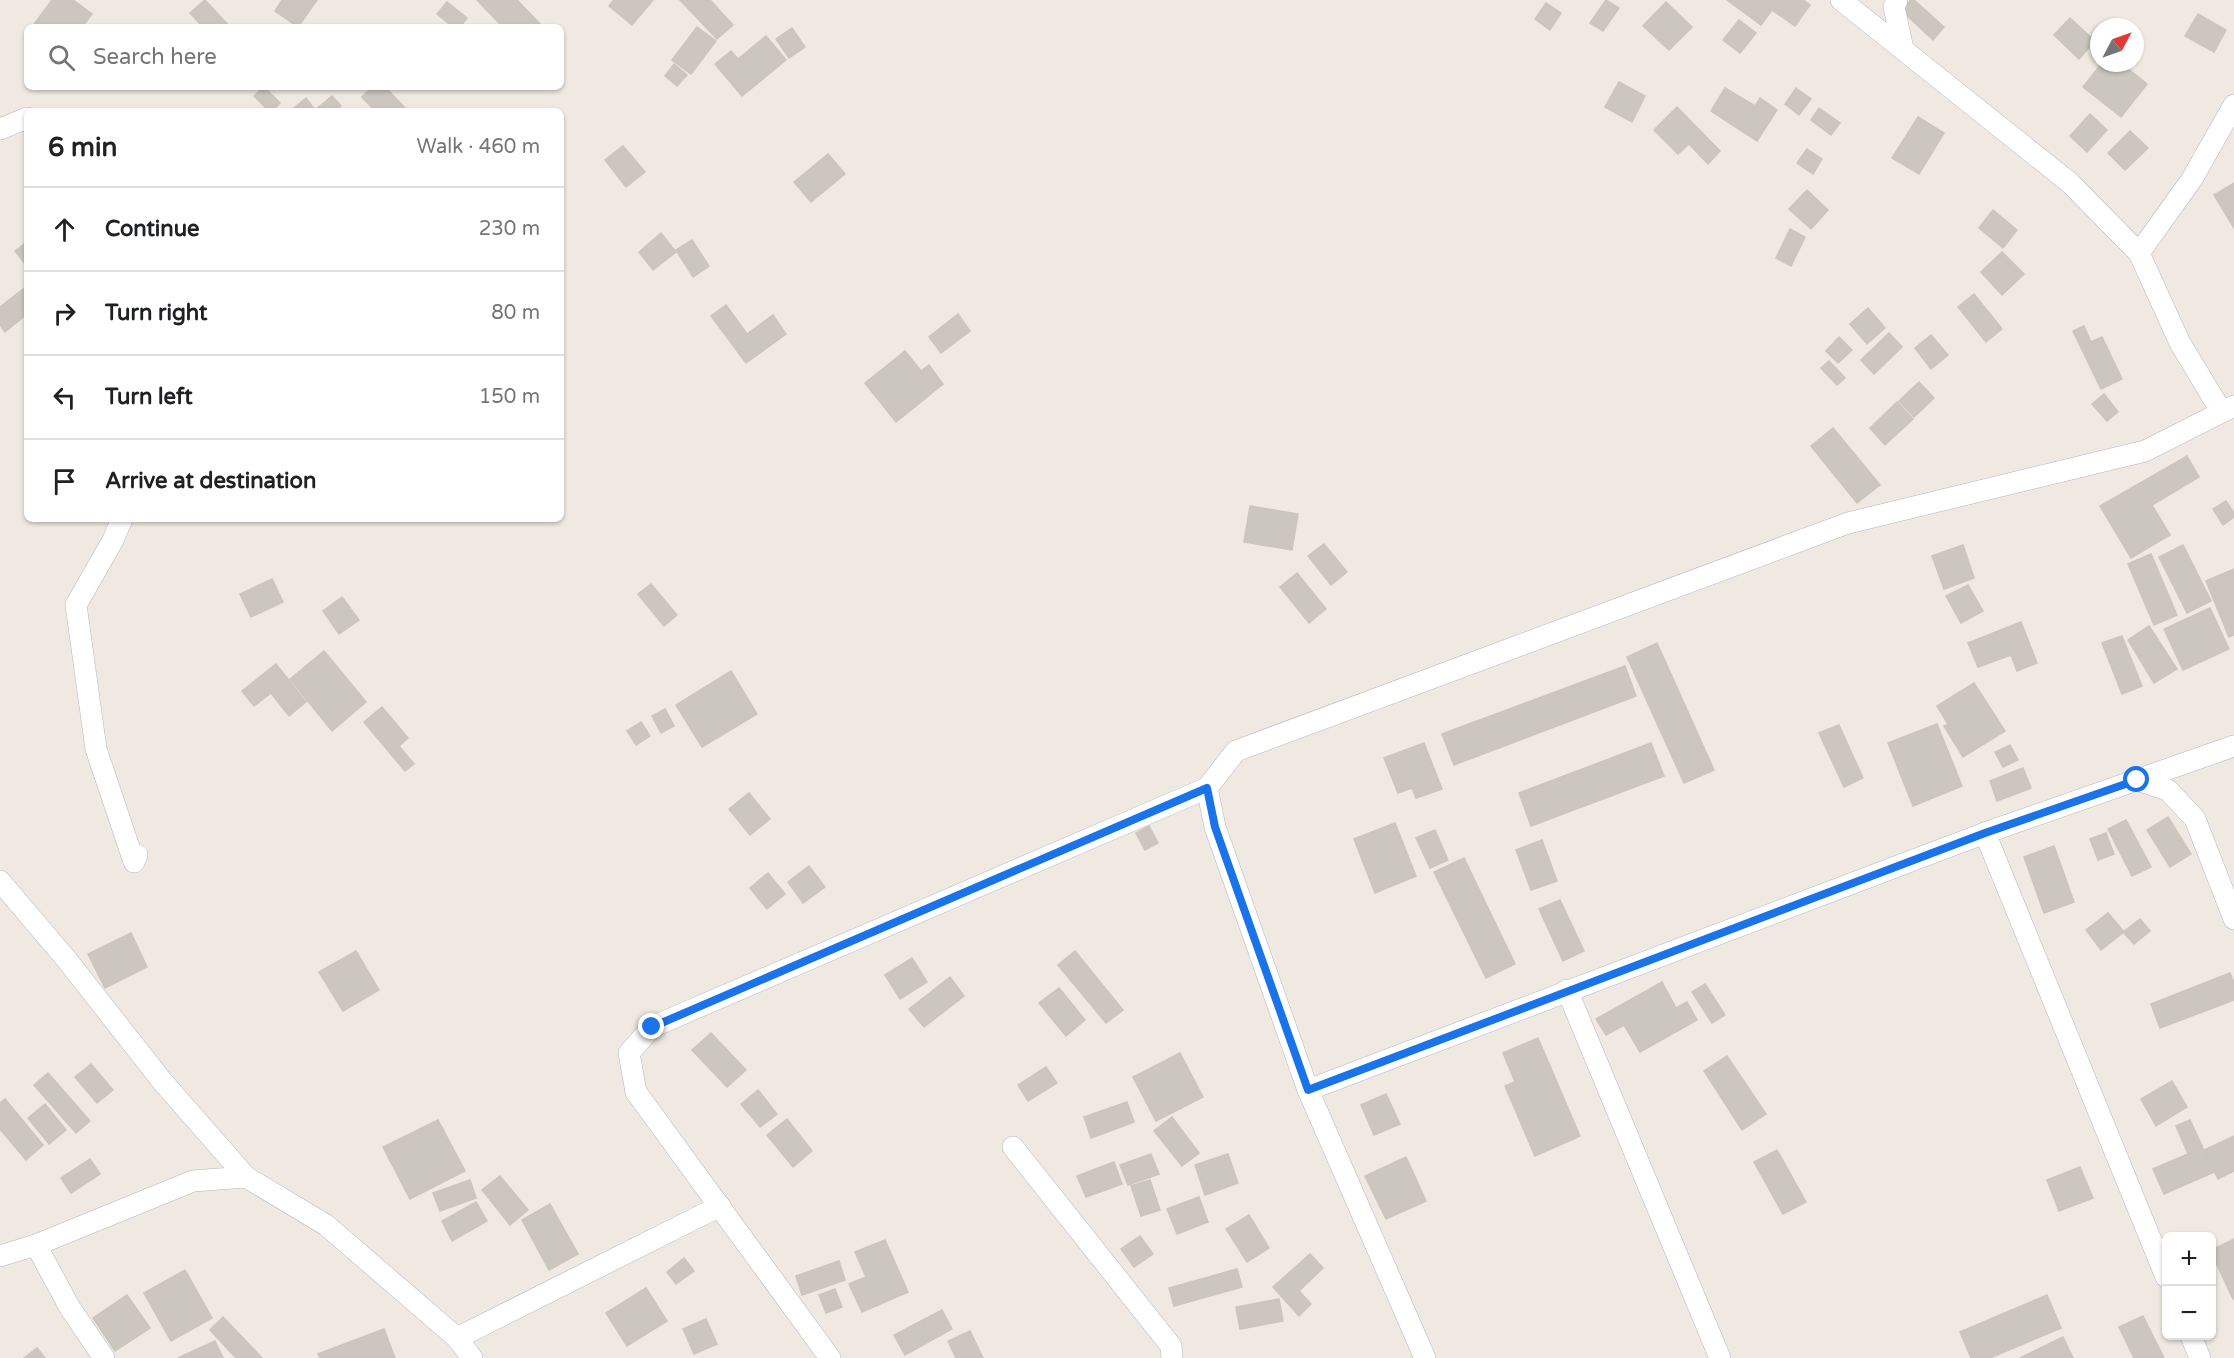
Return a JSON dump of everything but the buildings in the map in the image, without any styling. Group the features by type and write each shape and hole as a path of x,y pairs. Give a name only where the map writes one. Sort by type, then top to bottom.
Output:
{"street":[{"path":"830,1358 636,1092 629,1053 652,1027 1207,788 1236,751 1837,527 2145,450 2228,408 2180,343 2139,253 2070,183 1841,0"},
{"path":"1898,0 1894,7 1903,49"},
{"path":"2139,253 2192,179 2234,105"},
{"path":"0,129 24,119"},
{"path":"121,522 76,605 96,749 134,862 137,855"},
{"path":"1308,1090 1985,833 2234,746"},
{"path":"2137,780 2168,790 2195,819 2234,919"},
{"path":"1207,788 1215,827 1308,1090 1425,1358"},
{"path":"1985,833 2162,1267"},
{"path":"0,881 67,960 162,1081 246,1177 326,1225 457,1338 472,1358"},
{"path":"1567,990 1720,1358"},
{"path":"1013,1147 1171,1346 1172,1358"},
{"path":"0,1257 36,1245 193,1181 246,1177"},
{"path":"457,1338 720,1206"},
{"path":"36,1245 70,1308 104,1358"},
{"path":"2193,1340 2200,1358"}],"route":[{"path":"652,1027 1207,788 1215,827 1308,1090 1985,833 2137,780"}]}
